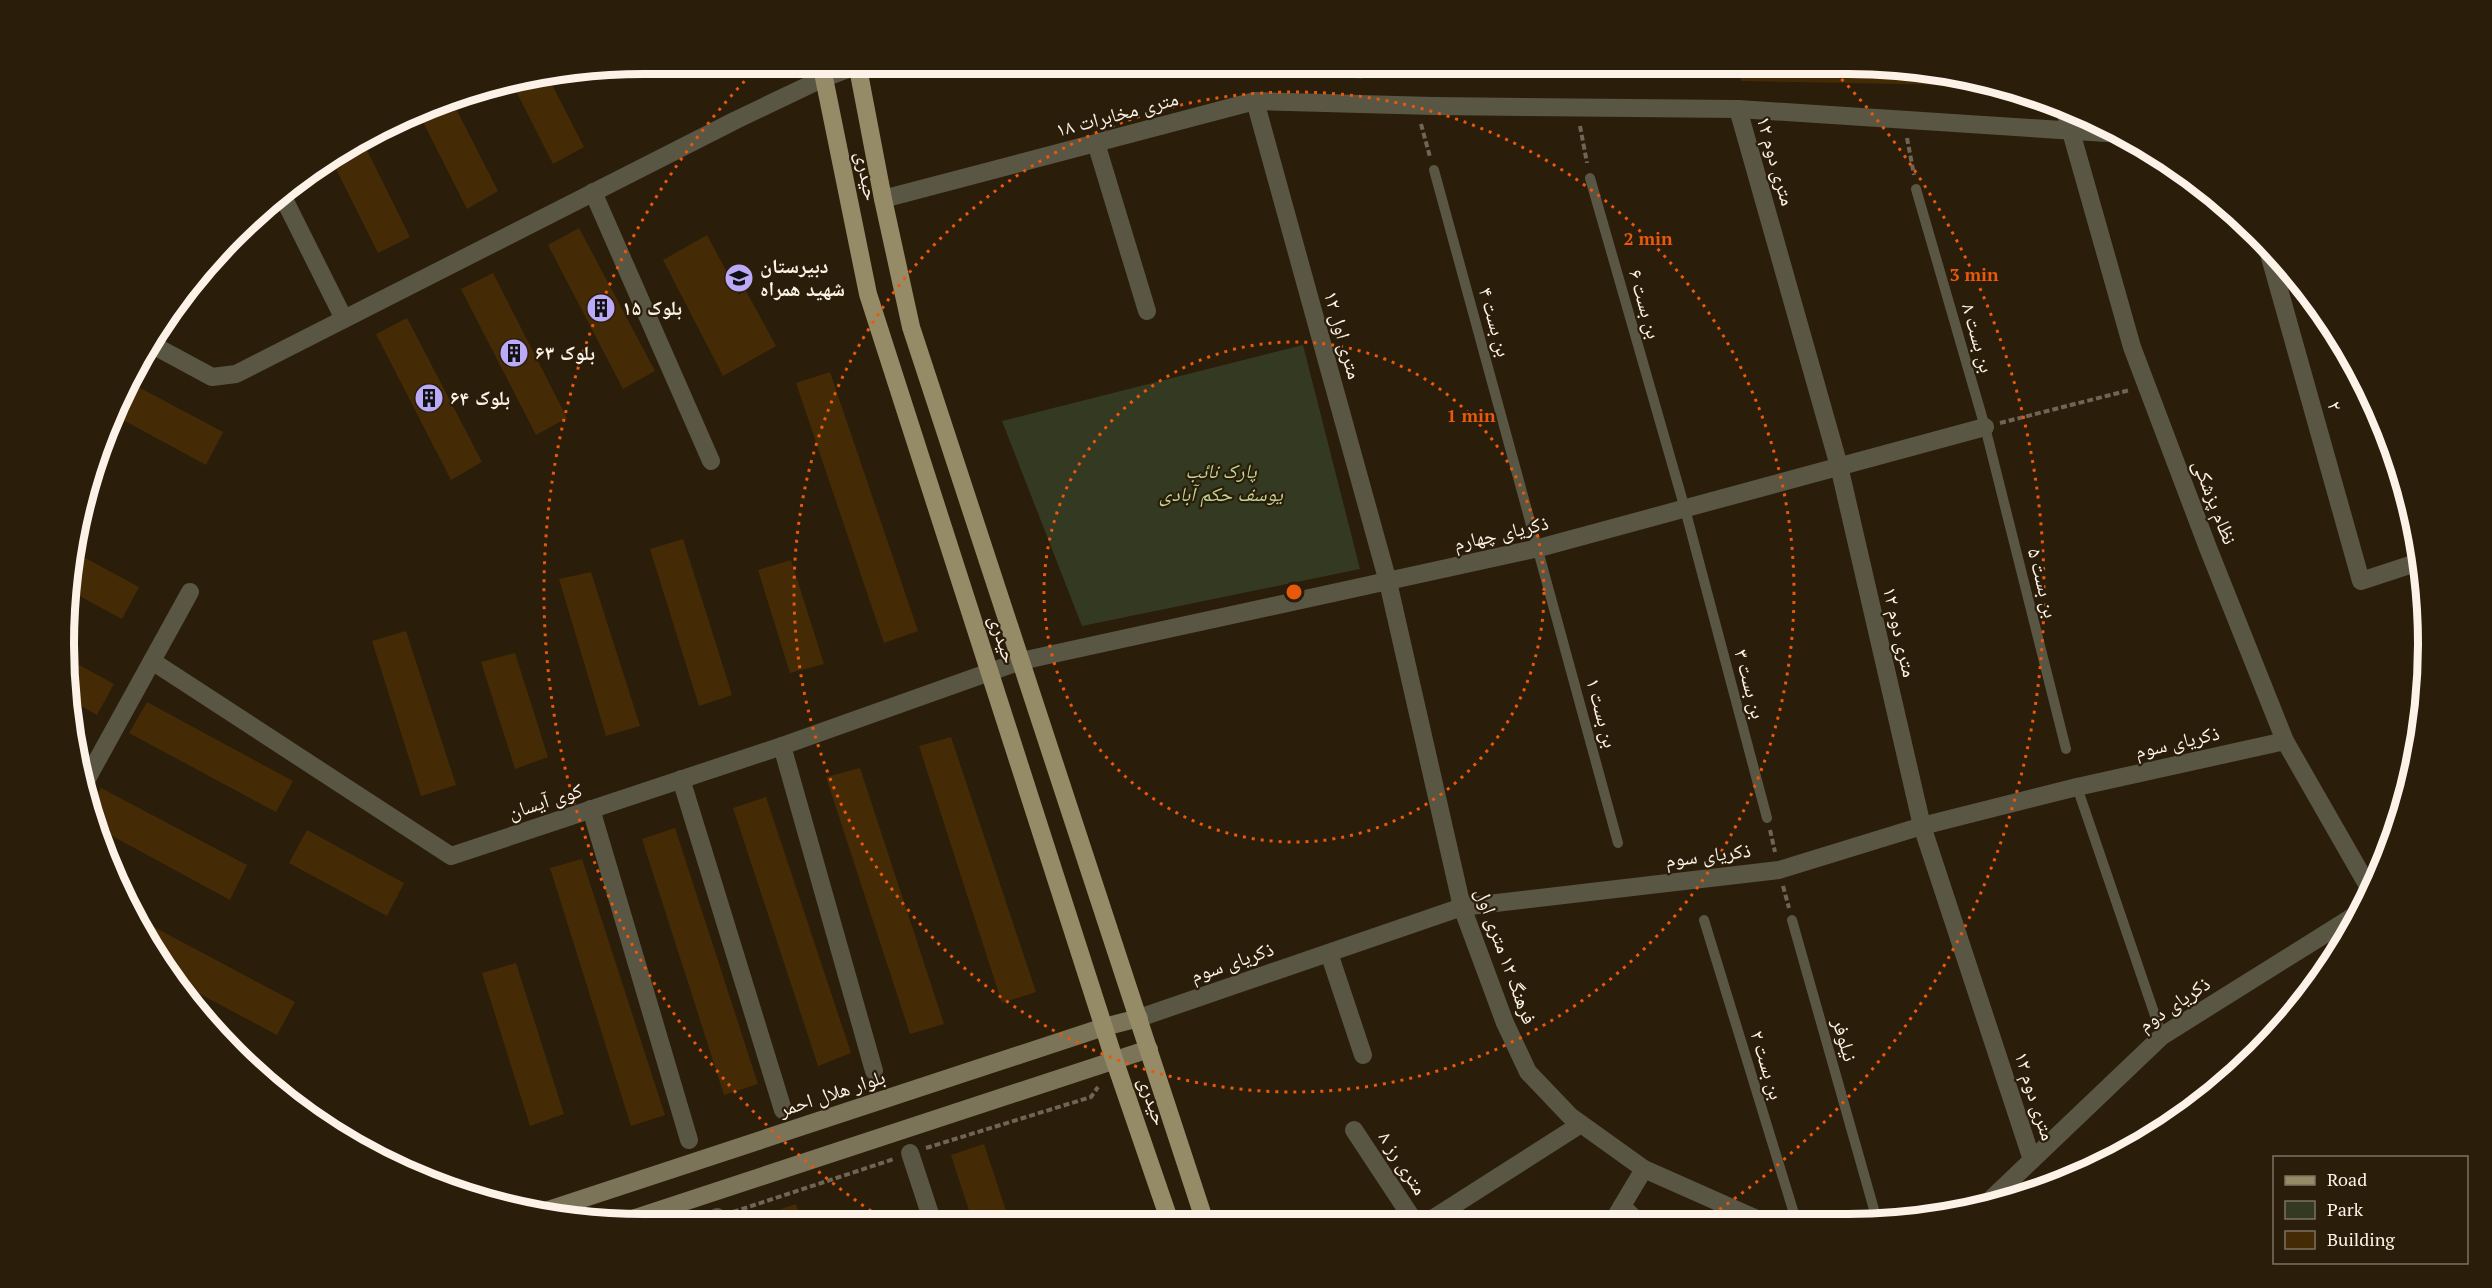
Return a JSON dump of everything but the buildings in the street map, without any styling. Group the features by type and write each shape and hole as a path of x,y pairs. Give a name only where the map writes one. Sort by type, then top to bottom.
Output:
{"main road":[{"name":"حیدری","path":"823,74 868,294 1114,1059 1167,1214"},
{"name":"حیدری","path":"860,74 883,199 911,327 1202,1214"},
{"name":"بلوار هلال احمر","path":"556,1208 1104,1027 1139,1018"},
{"path":"647,1214 1149,1049"}],"street":[{"path":"157,347 212,376 236,374 736,120 817,74"},
{"name":"۱۸ متری مخابرات","path":"883,199 1255,101 1416,106 1738,109 2102,133"},
{"name":"۱۲ متری اول","path":"1255,101 1388,582"},
{"name":"۱۲ متری دوم","path":"1738,109 1839,466 1922,826 2032,1160"},
{"name":"نظام پزشکی","path":"2066,117 2132,347 2208,548 2285,741 2366,882"},
{"path":"1096,143 1147,311"},
{"path":"593,192 711,461"},
{"path":"285,201 344,319"},
{"name":"۲","path":"2271,262 2361,581 2413,564"},
{"name":"ذکریای چهارم","path":"990,672 1021,661 1539,548 1985,427"},
{"name":"فرهنگ ۱۲ متری اول","path":"1388,582 1462,907 1505,1023 1528,1072 1570,1116 1644,1169 1745,1214"},
{"path":"89,775 190,592"},
{"name":"کوی آیسان","path":"152,661 451,856 782,746 990,672"},
{"name":"ذکریای سوم","path":"1139,1018 1462,907 1779,870 1922,826 2285,741"},
{"path":"782,746 874,1071"},
{"path":"681,779 783,1110"},
{"path":"591,809 689,1140"},
{"name":"ذکریای دوم","path":"2032,1160 2162,1036 2347,921"},
{"path":"1329,953 1363,1055"},
{"path":"1440,1214 1581,1124"},
{"name":"۸ متری رز","path":"1354,1130 1409,1214"},
{"path":"910,1153 930,1214"},
{"path":"1995,1195 2032,1160"},
{"path":"1618,1213 1644,1169"}],"lane":[{"name":"بن بست ۴","path":"1434,170 1539,548"},
{"name":"بن بست ۶","path":"1590,178 1684,509"},
{"name":"بن بست ۸","path":"1916,189 1985,427"},
{"name":"بن بست ۵","path":"1985,427 2066,749"},
{"name":"بن بست ۳","path":"1684,509 1767,818"},
{"name":"بن بست ۱","path":"1539,548 1618,843"},
{"path":"2077,788 2162,1036"},
{"name":"بن بست ۲","path":"1704,920 1794,1214"},
{"name":"نیلوفر","path":"1792,920 1875,1213"}],"path":[{"path":"1416,106 1434,170"},
{"path":"1576,108 1590,178"},
{"path":"1903,120 1916,189"},
{"path":"1985,427 2146,385"},
{"path":"1767,818 1792,920"}],"green space":[{"path":"1317,74 1361,74 1362,79"},
{"name":"پارک نائب یوسف حکم آبادی","path":"1303,345 1360,569 1082,626 1002,421"}],"place":[{"name":"دبیرستان شهید همراه","path":"739,278"},
{"name":"بلوک ۱۵","path":"601,308"},
{"name":"بلوک ۶۳","path":"514,353"},
{"name":"بلوک ۶۴","path":"429,398"}]}
